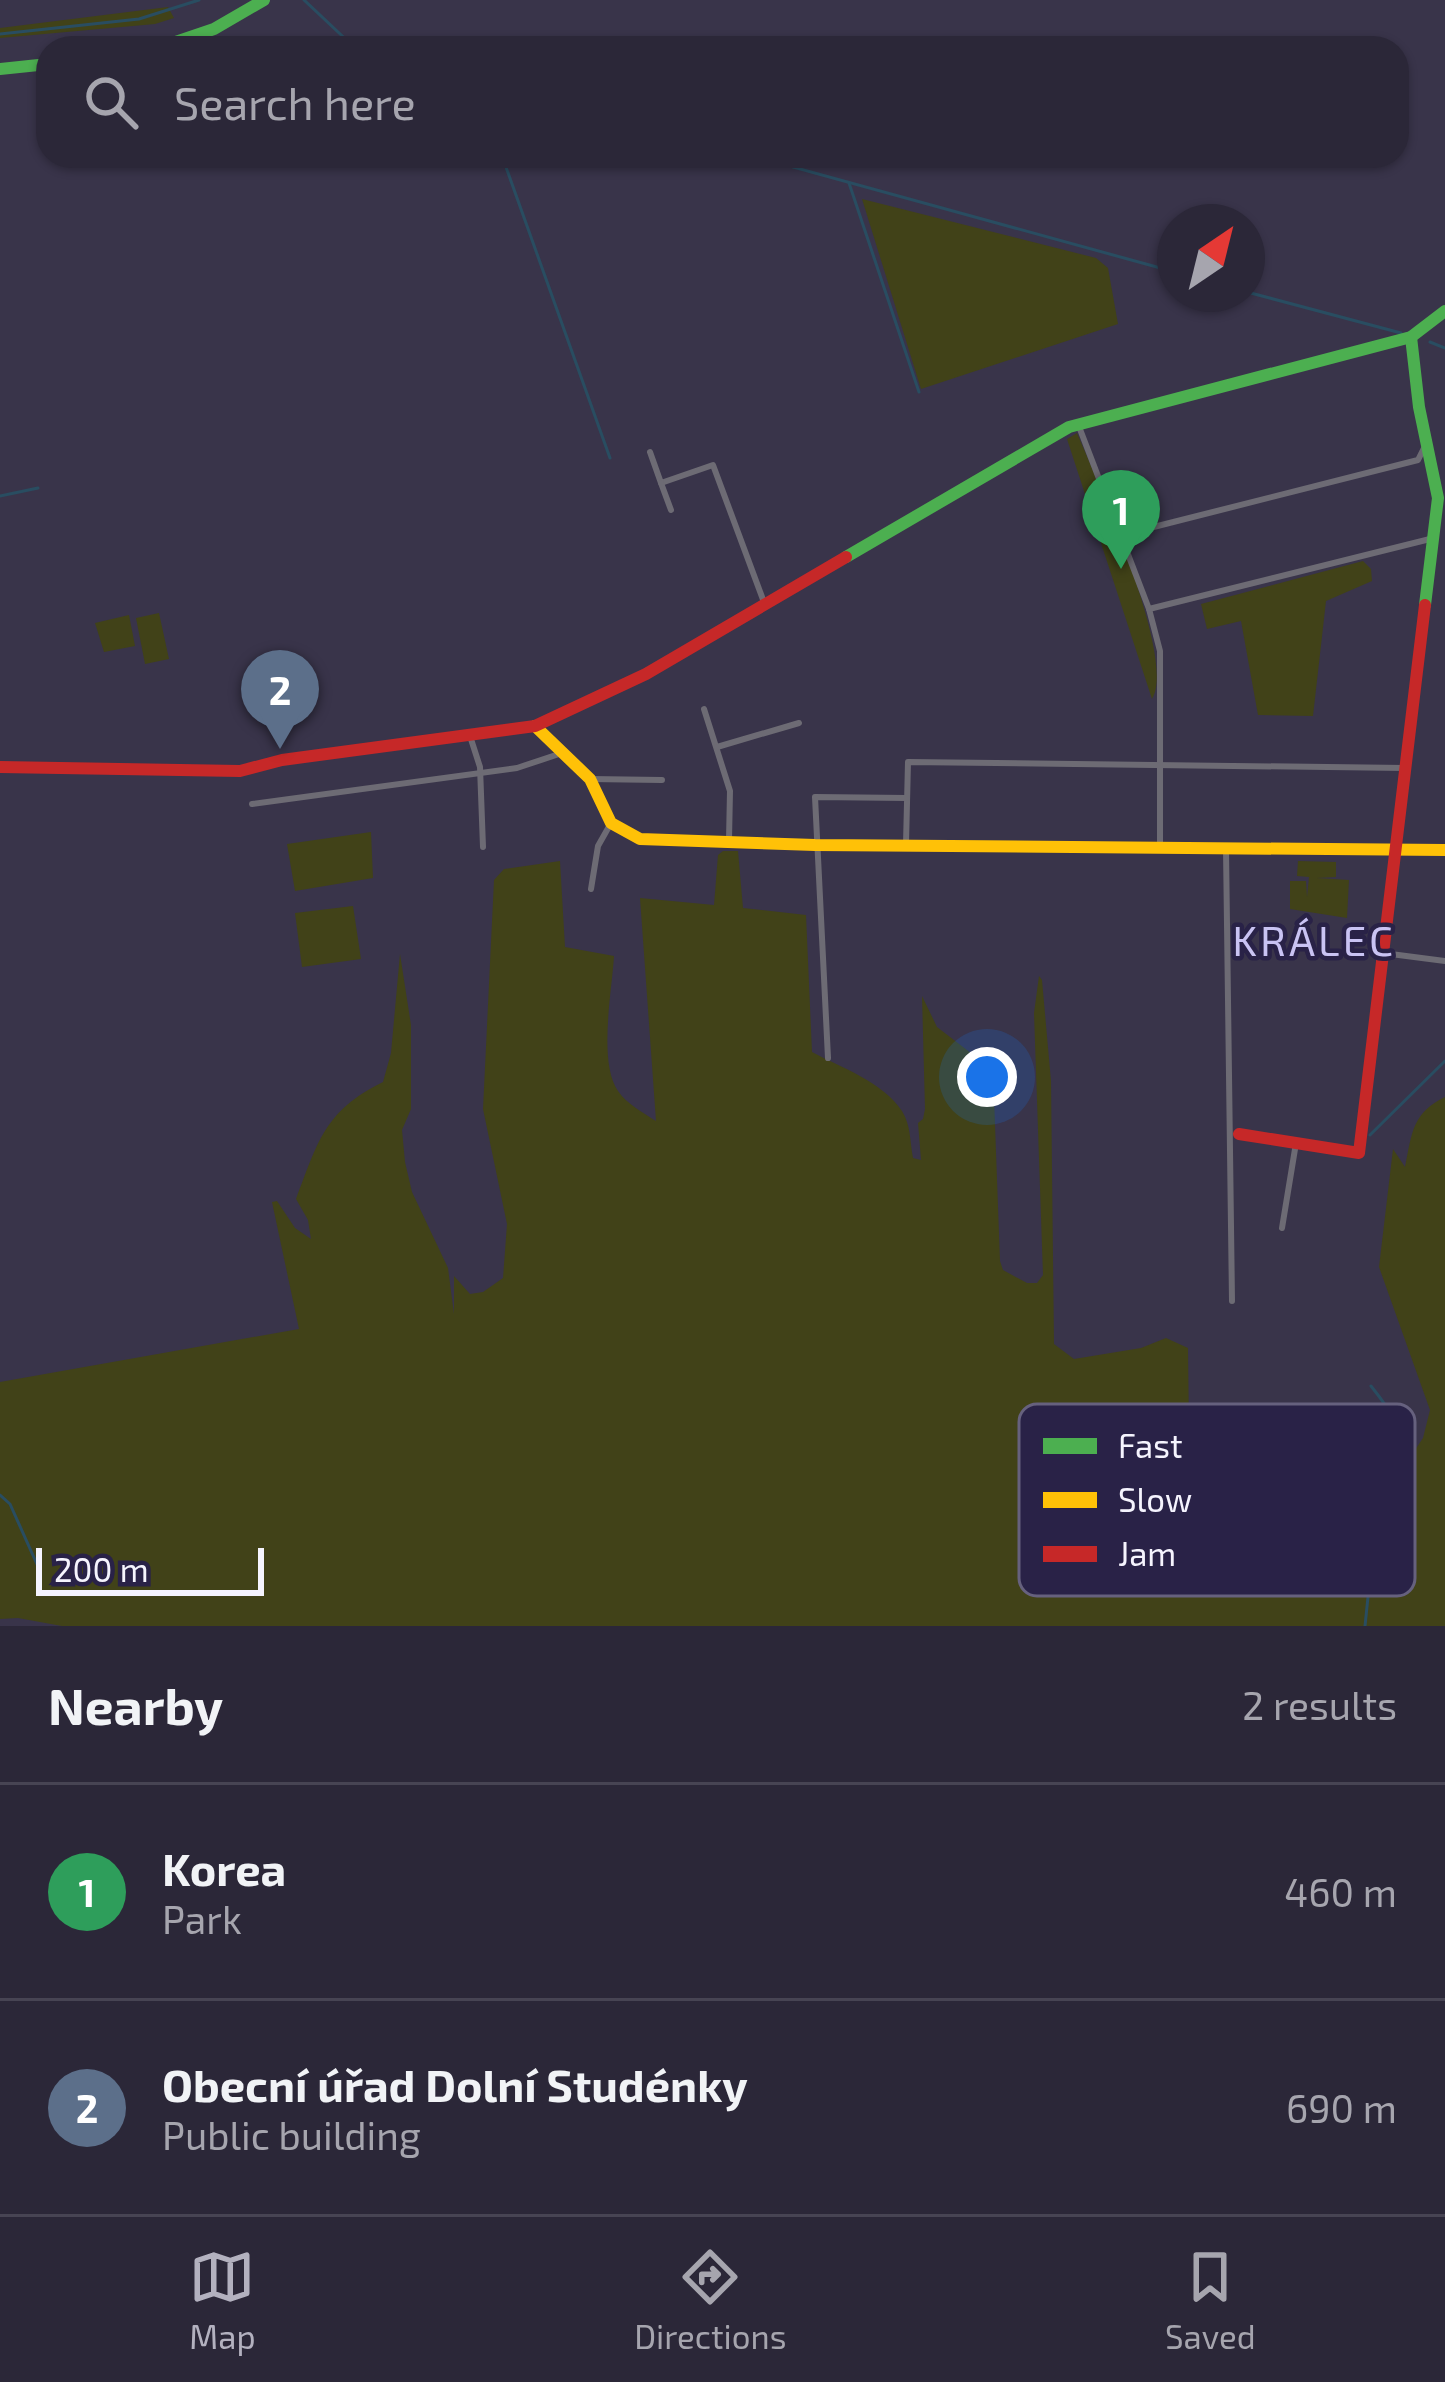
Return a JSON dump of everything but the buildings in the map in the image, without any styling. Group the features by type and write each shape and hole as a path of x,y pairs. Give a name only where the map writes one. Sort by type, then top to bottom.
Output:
{"main road":[{"path":"193,36 262,1"},
{"path":"0,69 36,65"},
{"path":"0,767 240,771 282,760 535,726 646,674 1061,430 1412,337 1445,311"},
{"path":"1239,1134 1359,1153 1438,498 1414,373 1412,337"},
{"path":"535,726 590,779 611,823 640,839 815,845 1445,850"}],"street":[{"path":"1078,424 1149,609 1160,651 1160,846"},
{"path":"1121,535 1418,460 1427,441"},
{"path":"650,452 671,510"},
{"path":"661,483 713,465 765,605"},
{"path":"1149,609 1434,538"},
{"path":"704,709 730,791 729,841"},
{"path":"717,747 799,723"},
{"path":"470,736 481,773 483,848"},
{"path":"251,804 517,768 565,752"},
{"path":"906,844 908,762 1405,768"},
{"path":"590,779 662,780"},
{"path":"828,1058 814,797 907,798"},
{"path":"591,889 598,846 611,823"},
{"path":"1226,848 1232,1301"},
{"path":"1383,953 1445,961"},
{"path":"1282,1228 1296,1143"}],"shaded area":[{"path":"168,7 174,18 155,24 0,38 0,28"},
{"path":"862,199 1096,258 1108,268 1118,324 921,389"},
{"path":"1077,433 1145,610 1157,678 1152,699 1067,439"},
{"path":"1363,561 1371,569 1372,581 1326,601 1313,716 1258,715 1241,621 1207,629 1201,604"},
{"path":"159,613 169,659 145,664 136,618"},
{"path":"129,615 135,646 104,652 95,623"},
{"path":"371,832 373,878 295,891 287,844"},
{"path":"738,851 743,908 806,915 812,1052 860,1076 894,1101 907,1122 913,1158 921,1160 918,1123 925,1109 922,996 937,1027 993,1070 1000,1261 1003,1270 1027,1283 1037,1283 1043,1275 1034,1013 1039,976 1042,980 1051,1081 1054,1344 1074,1359 1141,1348 1166,1338 1188,1348 1189,1404 1019,1404 1019,1596 1415,1596 1415,1450 1430,1410 1379,1267 1393,1149 1405,1167 1420,1117 1445,1097 1445,1626 62,1626 0,1619 0,1382 299,1329 272,1202 277,1201 295,1228 311,1239 308,1220 296,1199 335,1117 383,1082 391,1053 400,954 411,1025 411,1109 402,1130 405,1162 412,1192 448,1268 454,1314 454,1276 470,1294 483,1292 503,1278 507,1224 483,1109 494,880 504,869 560,861 565,947 614,956 607,1045 612,1078 626,1100 656,1121 640,898 714,905 718,855"},
{"path":"1298,861 1336,862 1336,877 1317,878 1349,880 1347,918 1290,909 1290,881 1306,881 1307,897 1309,877 1297,876"},
{"path":"353,906 361,959 302,967 295,913"}],"waterway":[{"path":"0,34 139,19 199,0"},
{"path":"304,0 342,36"},
{"path":"506,168 610,458"},
{"path":"797,168 1157,267"},
{"path":"849,183 919,392"},
{"path":"1265,297 1401,333"},
{"path":"1430,342 1445,348"},
{"path":"0,496 38,488"},
{"path":"1370,1135 1445,1061"},
{"path":"1371,1386 1384,1404"},
{"path":"0,1495 10,1504 40,1571"},
{"path":"1365,1626 1369,1596"}],"traffic: fast":[{"path":"193,36 264,0"},
{"path":"0,69 36,65"},
{"path":"846,557 1069,427 1411,337 1445,311"},
{"path":"1411,337 1419,407 1438,498 1425,605"}],"traffic: slow":[{"path":"535,726 590,779 611,823 640,839 815,845 1445,850"}],"traffic: jam":[{"path":"0,767 240,771 282,760 535,726 646,674 846,557"},
{"path":"1239,1134 1359,1153 1425,605"}],"place":[{"name":"Korea","path":"1121,569"},
{"name":"Obecní úřad Dolní Studénky","path":"280,749"}],"district":[{"name":"KRÁLEC","path":"1314,939"}]}
